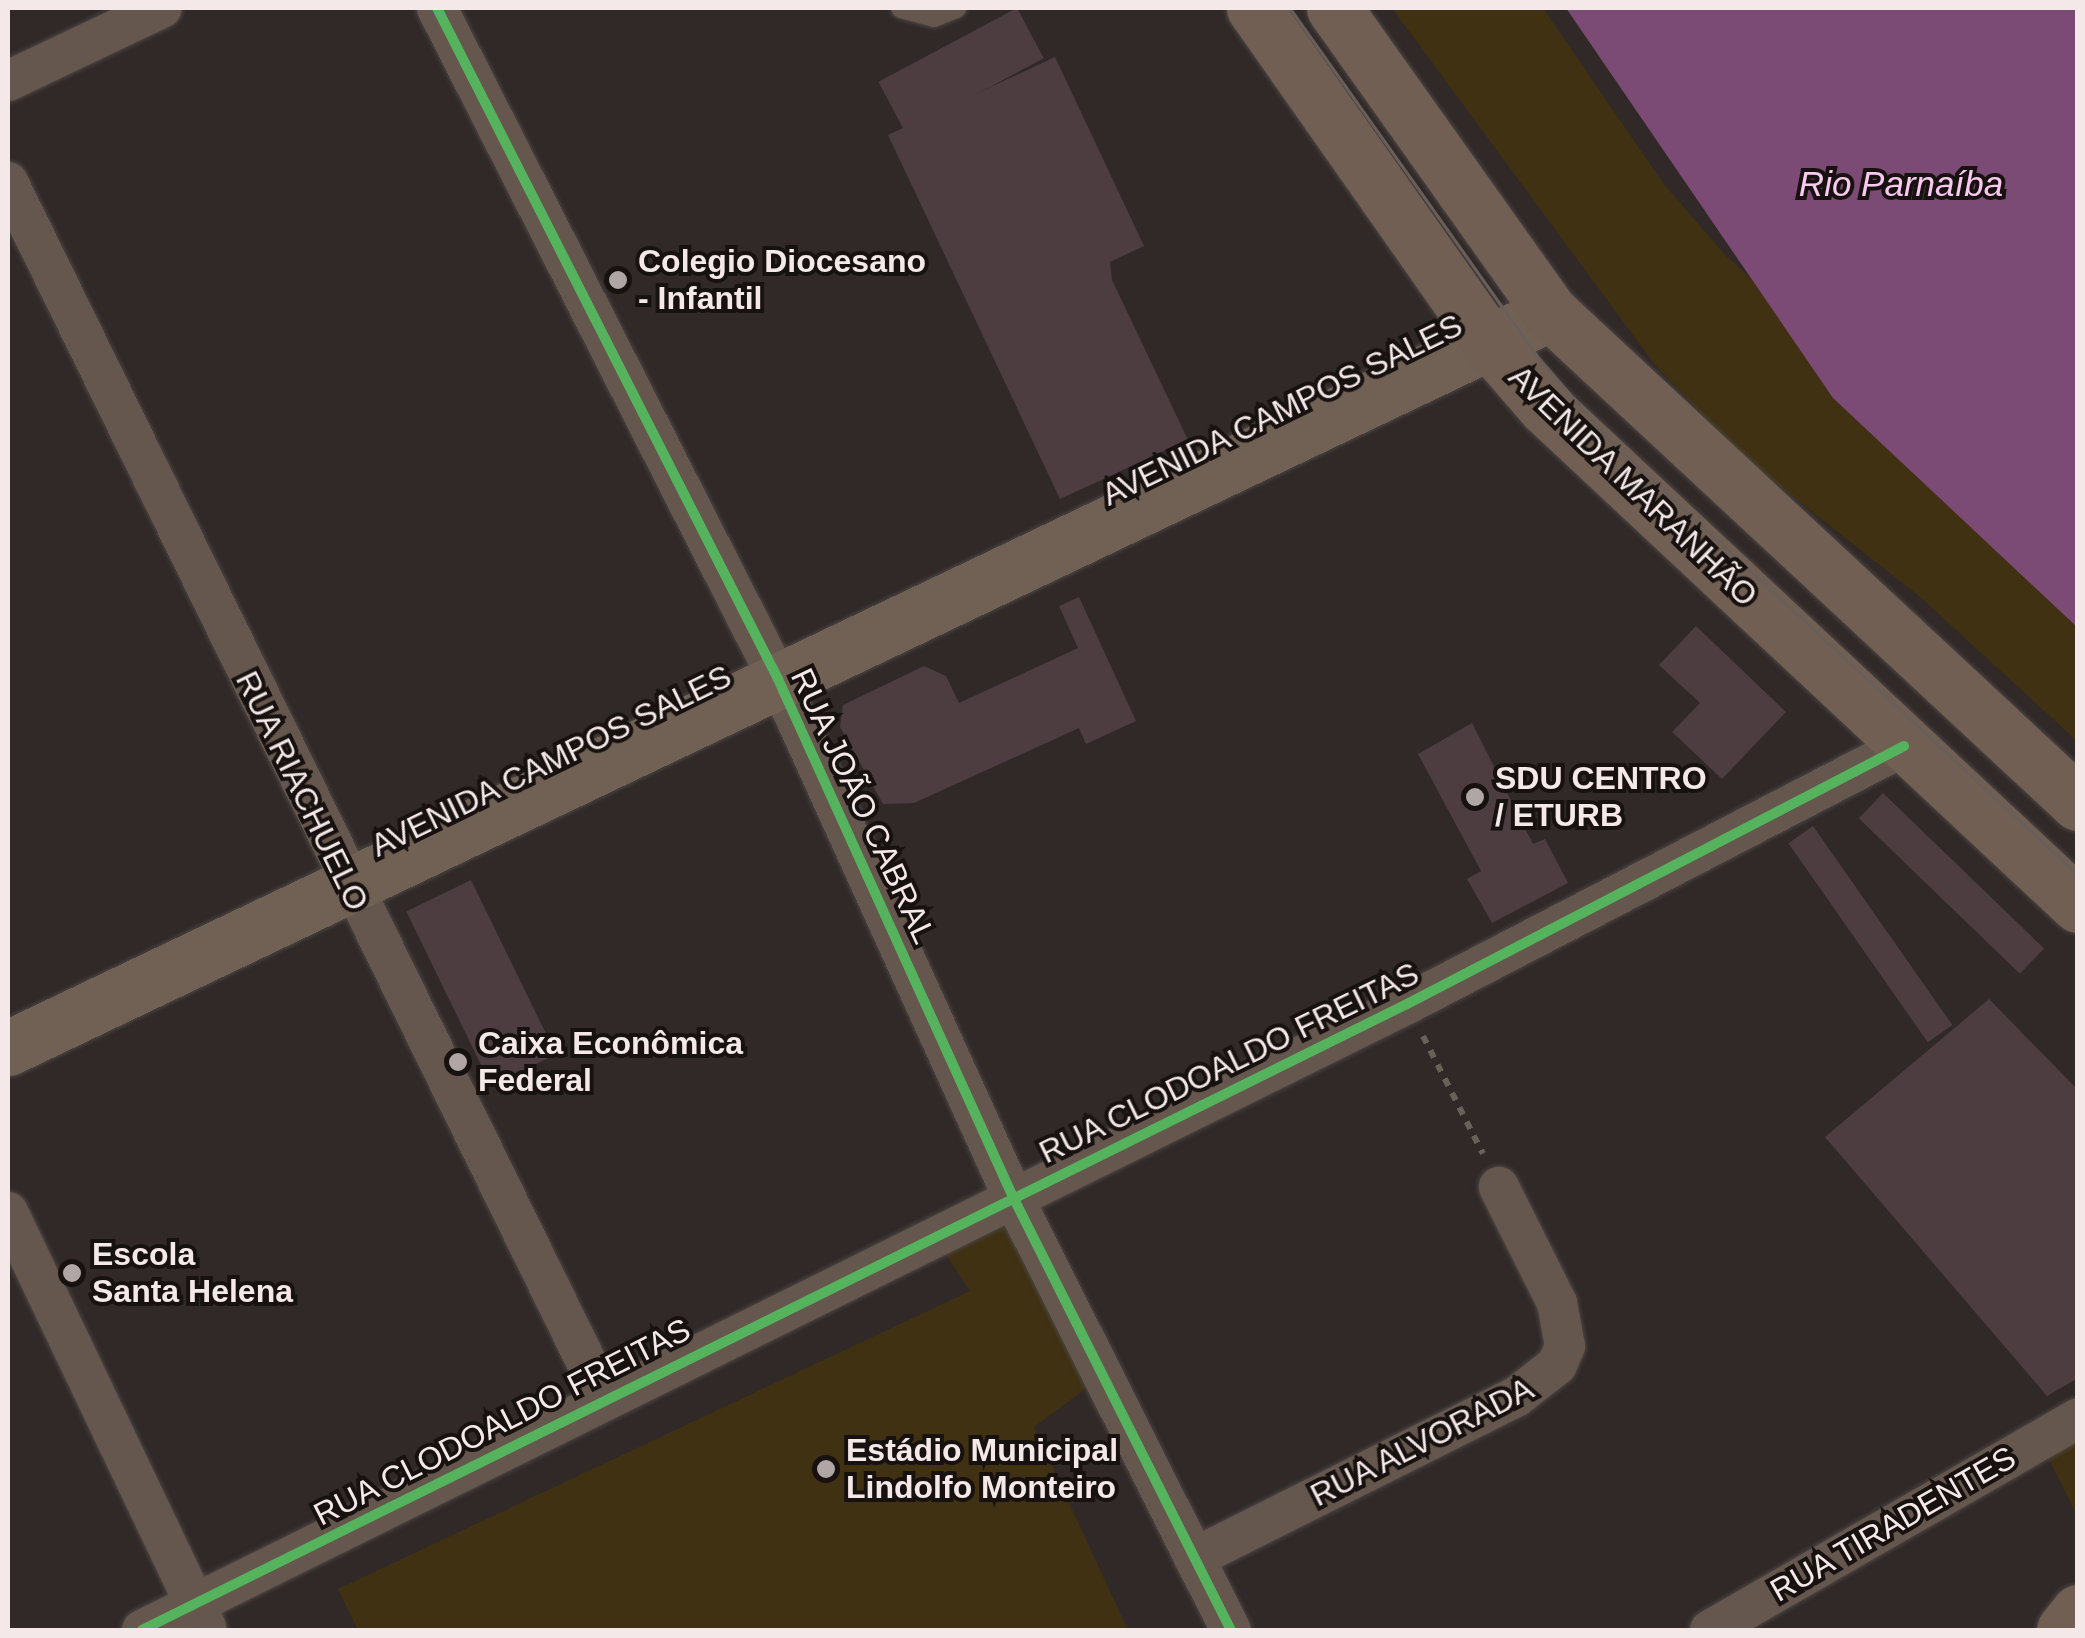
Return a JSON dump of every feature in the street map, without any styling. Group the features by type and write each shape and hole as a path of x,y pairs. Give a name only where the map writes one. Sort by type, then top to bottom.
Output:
{"main road":[{"name":"AVENIDA MARANHÃO","path":"1254,8 1487,340 1546,408 2078,905"},
{"path":"1334,8 1551,312 2078,803"},
{"name":"AVENIDA CAMPOS SALES","path":"8,1048 1551,312"},
{"path":"2064,1630 2078,1612"}],"street":[{"path":"8,80 162,8"},
{"name":"RUA JOÃO CABRAL","path":"437,8 778,679 1014,1197 1230,1630"},
{"name":"RUA RIACHUELO","path":"8,182 348,886 603,1396"},
{"name":"RUA CLODOALDO FREITAS","path":"142,1630 202,1618 603,1396 1407,1004 1904,746"},
{"name":"RUA ALVORADA","path":"1194,1558 1516,1397 1557,1365 1565,1346 1556,1303 1499,1187"},
{"path":"8,1212 202,1618"},
{"name":"RUA TIRADENTES","path":"1710,1630 2078,1418"}],"lane":[{"path":"901,8 934,17 956,8"}],"path":[{"path":"1407,1004 1499,1187"}],"shaded area":[{"path":"1392,8 1543,8 1663,183 1725,255 2077,568 2077,741 1919,596 1749,462 1655,365"},
{"name":"Estádio Municipal Lindolfo Monteiro","path":"1002,1219 1092,1384 1034,1427 1128,1630 358,1630 338,1589 970,1291 944,1252"},
{"path":"2077,1428 2077,1515 2042,1445"}],"water":[{"name":"Rio Parnaíba","path":"1566,8 2077,8 2077,627 1833,398"}],"building":[{"path":"1017,8 1044,58 905,132 878,82"},
{"path":"1055,57 1144,246 1110,262 1112,280 1188,440 1060,499 888,135"},
{"path":"1079,597 1136,721 1086,744 1079,728 914,803 883,804 840,727 843,705 924,666 946,676 959,703 1078,648 1059,606"},
{"path":"1696,626 1786,712 1722,779 1672,732 1700,703 1659,665"},
{"name":"SDU CENTRO / ETURB","path":"1472,723 1533,844 1545,839 1568,883 1492,923 1467,879 1481,871 1418,754"},
{"path":"1883,793 2044,949 2020,974 1859,818"},
{"path":"1813,826 1952,1025 1928,1042 1788,843"},
{"path":"471,880 556,1054 491,1086 406,912"},
{"path":"1989,999 2078,1090 2078,1378 2047,1396 1825,1137"}],"tram line":[{"path":"1290,8 1537,356 1611,441 2078,875"}],"cycle path":[{"path":"437,8 778,679 1013,1197 1231,1630"},
{"path":"142,1630 1407,1004 1904,746"}],"place":[{"name":"Colegio Diocesano - Infantil","path":"618,280"},
{"name":"SDU CENTRO / ETURB","path":"1475,797"},
{"name":"Caixa Econômica Federal","path":"458,1062"},
{"name":"Escola Santa Helena","path":"72,1273"},
{"name":"Estádio Municipal Lindolfo Monteiro","path":"826,1469"}]}
